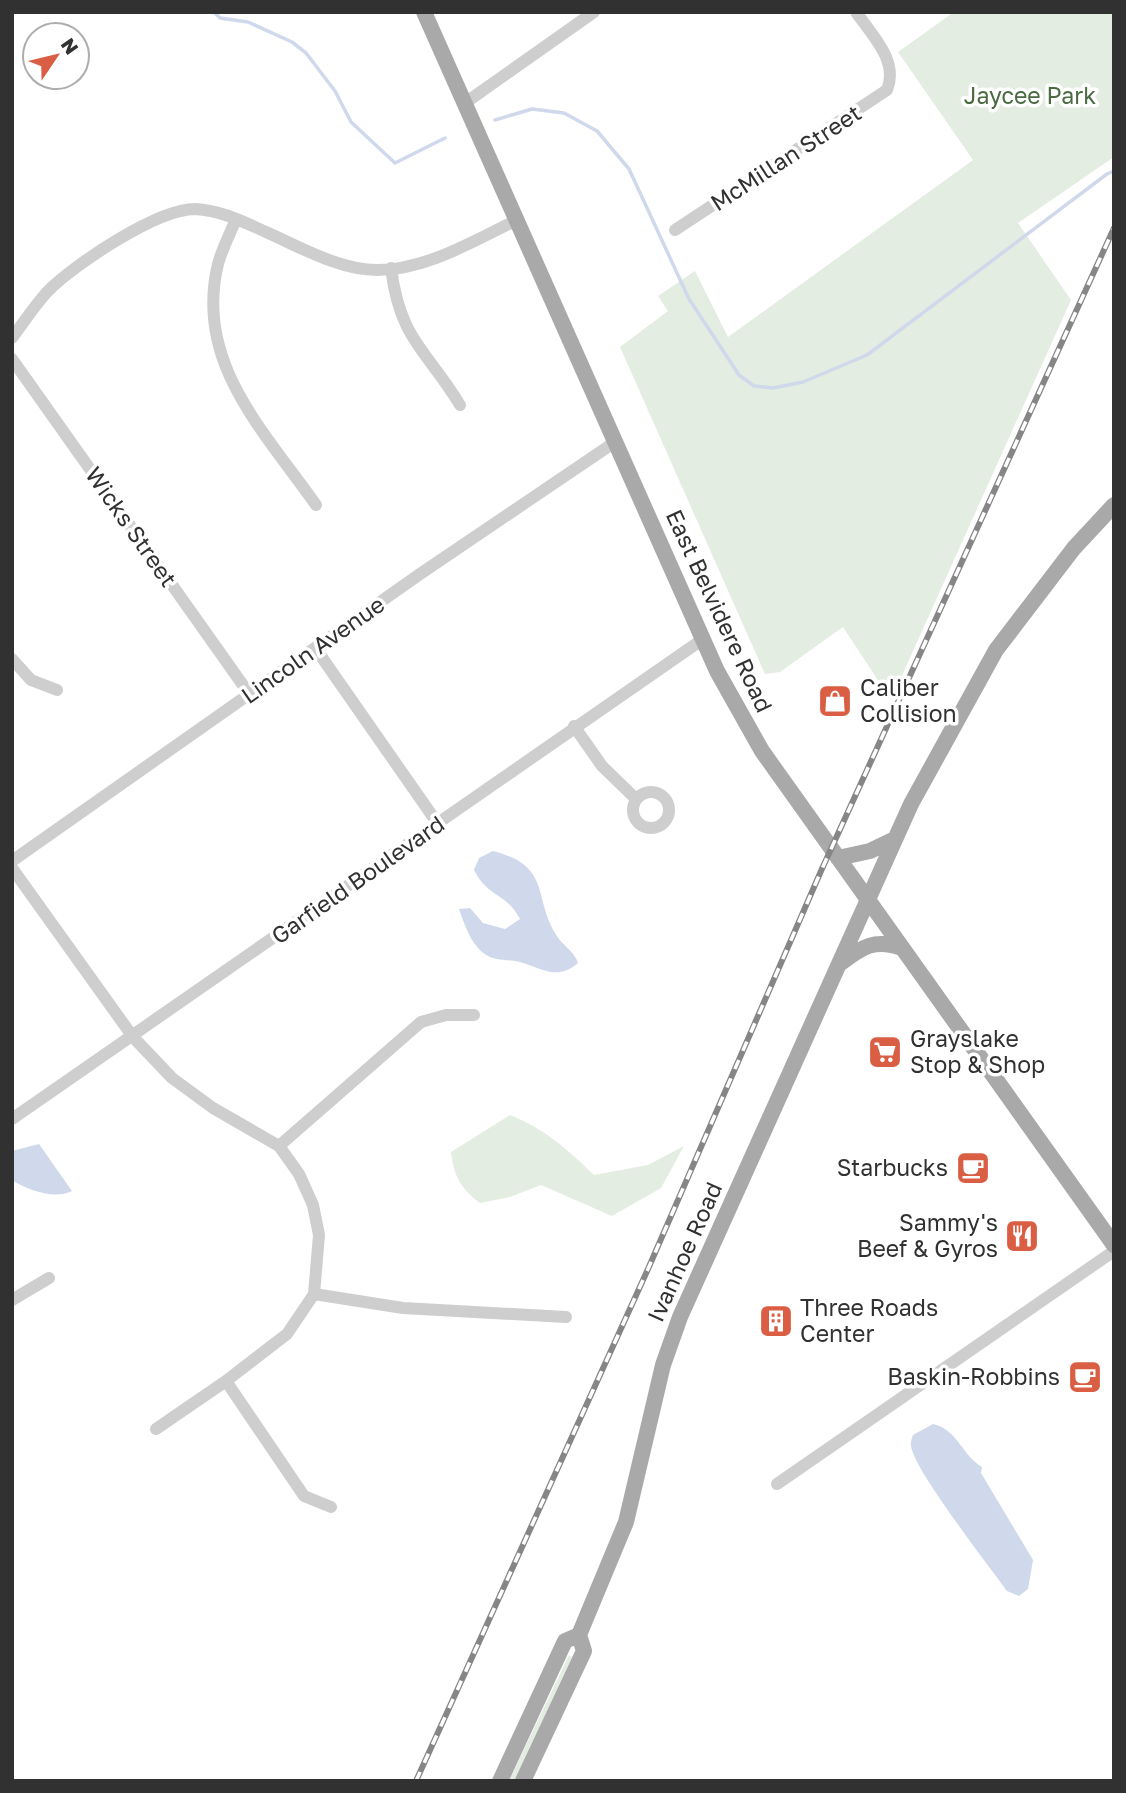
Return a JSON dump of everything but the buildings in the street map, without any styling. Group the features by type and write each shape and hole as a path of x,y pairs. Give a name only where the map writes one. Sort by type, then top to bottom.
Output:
{"main road":[{"name":"East Belvidere Road","path":"424,12 703,639 762,751 1114,1245"},
{"name":"Ivanhoe Road","path":"579,1635 626,1522 659,1380 676,1326 911,804 996,650 1074,548 1114,505"},
{"path":"838,858 870,851 895,839"},
{"path":"839,965 866,945 876,942 902,948"},
{"path":"500,1781 565,1641 579,1635 583,1651 523,1781"}],"street":[{"path":"465,103 594,12"},
{"name":"McMillan Street","path":"675,230 887,90 891,79 886,55 856,12"},
{"path":"12,338 48,291 152,219 176,211 195,209 236,219 350,265 375,270 453,250 517,220"},
{"path":"236,219 218,262 214,286 217,347 224,369 235,389 316,505"},
{"path":"391,268 394,293 410,337 460,405"},
{"name":"Wicks Street","path":"12,359 250,695"},
{"name":"Lincoln Avenue","path":"12,861 615,442"},
{"name":"Garfield Boulevard","path":"12,1119 134,1037 574,726 703,639"},
{"path":"316,649 438,824"},
{"path":"12,659 31,680 57,690"},
{"path":"574,726 602,766 636,799"},
{"path":"12,868 134,1037 172,1079 213,1108 279,1146 299,1174 313,1205 319,1235 314,1294 287,1334 156,1430"},
{"path":"279,1146 421,1022 446,1015 474,1014"},
{"path":"777,1483 1114,1251"},
{"path":"12,1300 49,1278"},
{"path":"314,1294 403,1308 566,1317"},
{"path":"226,1381 304,1496 331,1507"}],"green space":[{"name":"Jaycee Park","path":"954,12 1114,12 1114,157 1018,223 1071,300 891,700 843,627 780,672 765,674 620,347 668,311 658,296 695,271 728,337 973,160 898,52"},
{"path":"510,1115 555,1140 594,1175 648,1165 684,1146 661,1188 612,1216 541,1185 510,1197 480,1203 459,1181 451,1152"},
{"path":"569,1655 572,1657 515,1781 509,1781"}],"water":[{"path":"493,851 524,865 538,883 548,919 555,933 578,963 571,968 551,972 497,959 482,952 474,943 459,909 470,908 483,923 505,929 520,919 509,904 485,886 474,870 479,858"},
{"path":"39,1144 72,1191 65,1194 41,1193 12,1180 12,1151"},
{"path":"933,1424 948,1431 982,1467 981,1473 1033,1560 1028,1589 1019,1596 1007,1591 938,1496 915,1458 911,1445 913,1435"}],"waterway":[{"path":"214,12 220,18 248,22 292,42 306,53 335,91 351,122 395,163 445,138"},
{"path":"495,120 532,109 564,113 597,131 629,169 689,299 739,375 754,386 773,388 803,382 867,355 1114,171"}],"railway":[{"path":"416,1781 648,1269 821,871 1114,228"}],"place":[{"name":"Caliber Collision","path":"835,701"},
{"name":"Grayslake Stop & Shop","path":"885,1052"},
{"name":"Starbucks","path":"973,1168"},
{"name":"Sammy's Beef & Gyros","path":"1022,1236"},
{"name":"Three Roads Center","path":"776,1321"},
{"name":"Baskin-Robbins","path":"1085,1377"}]}
